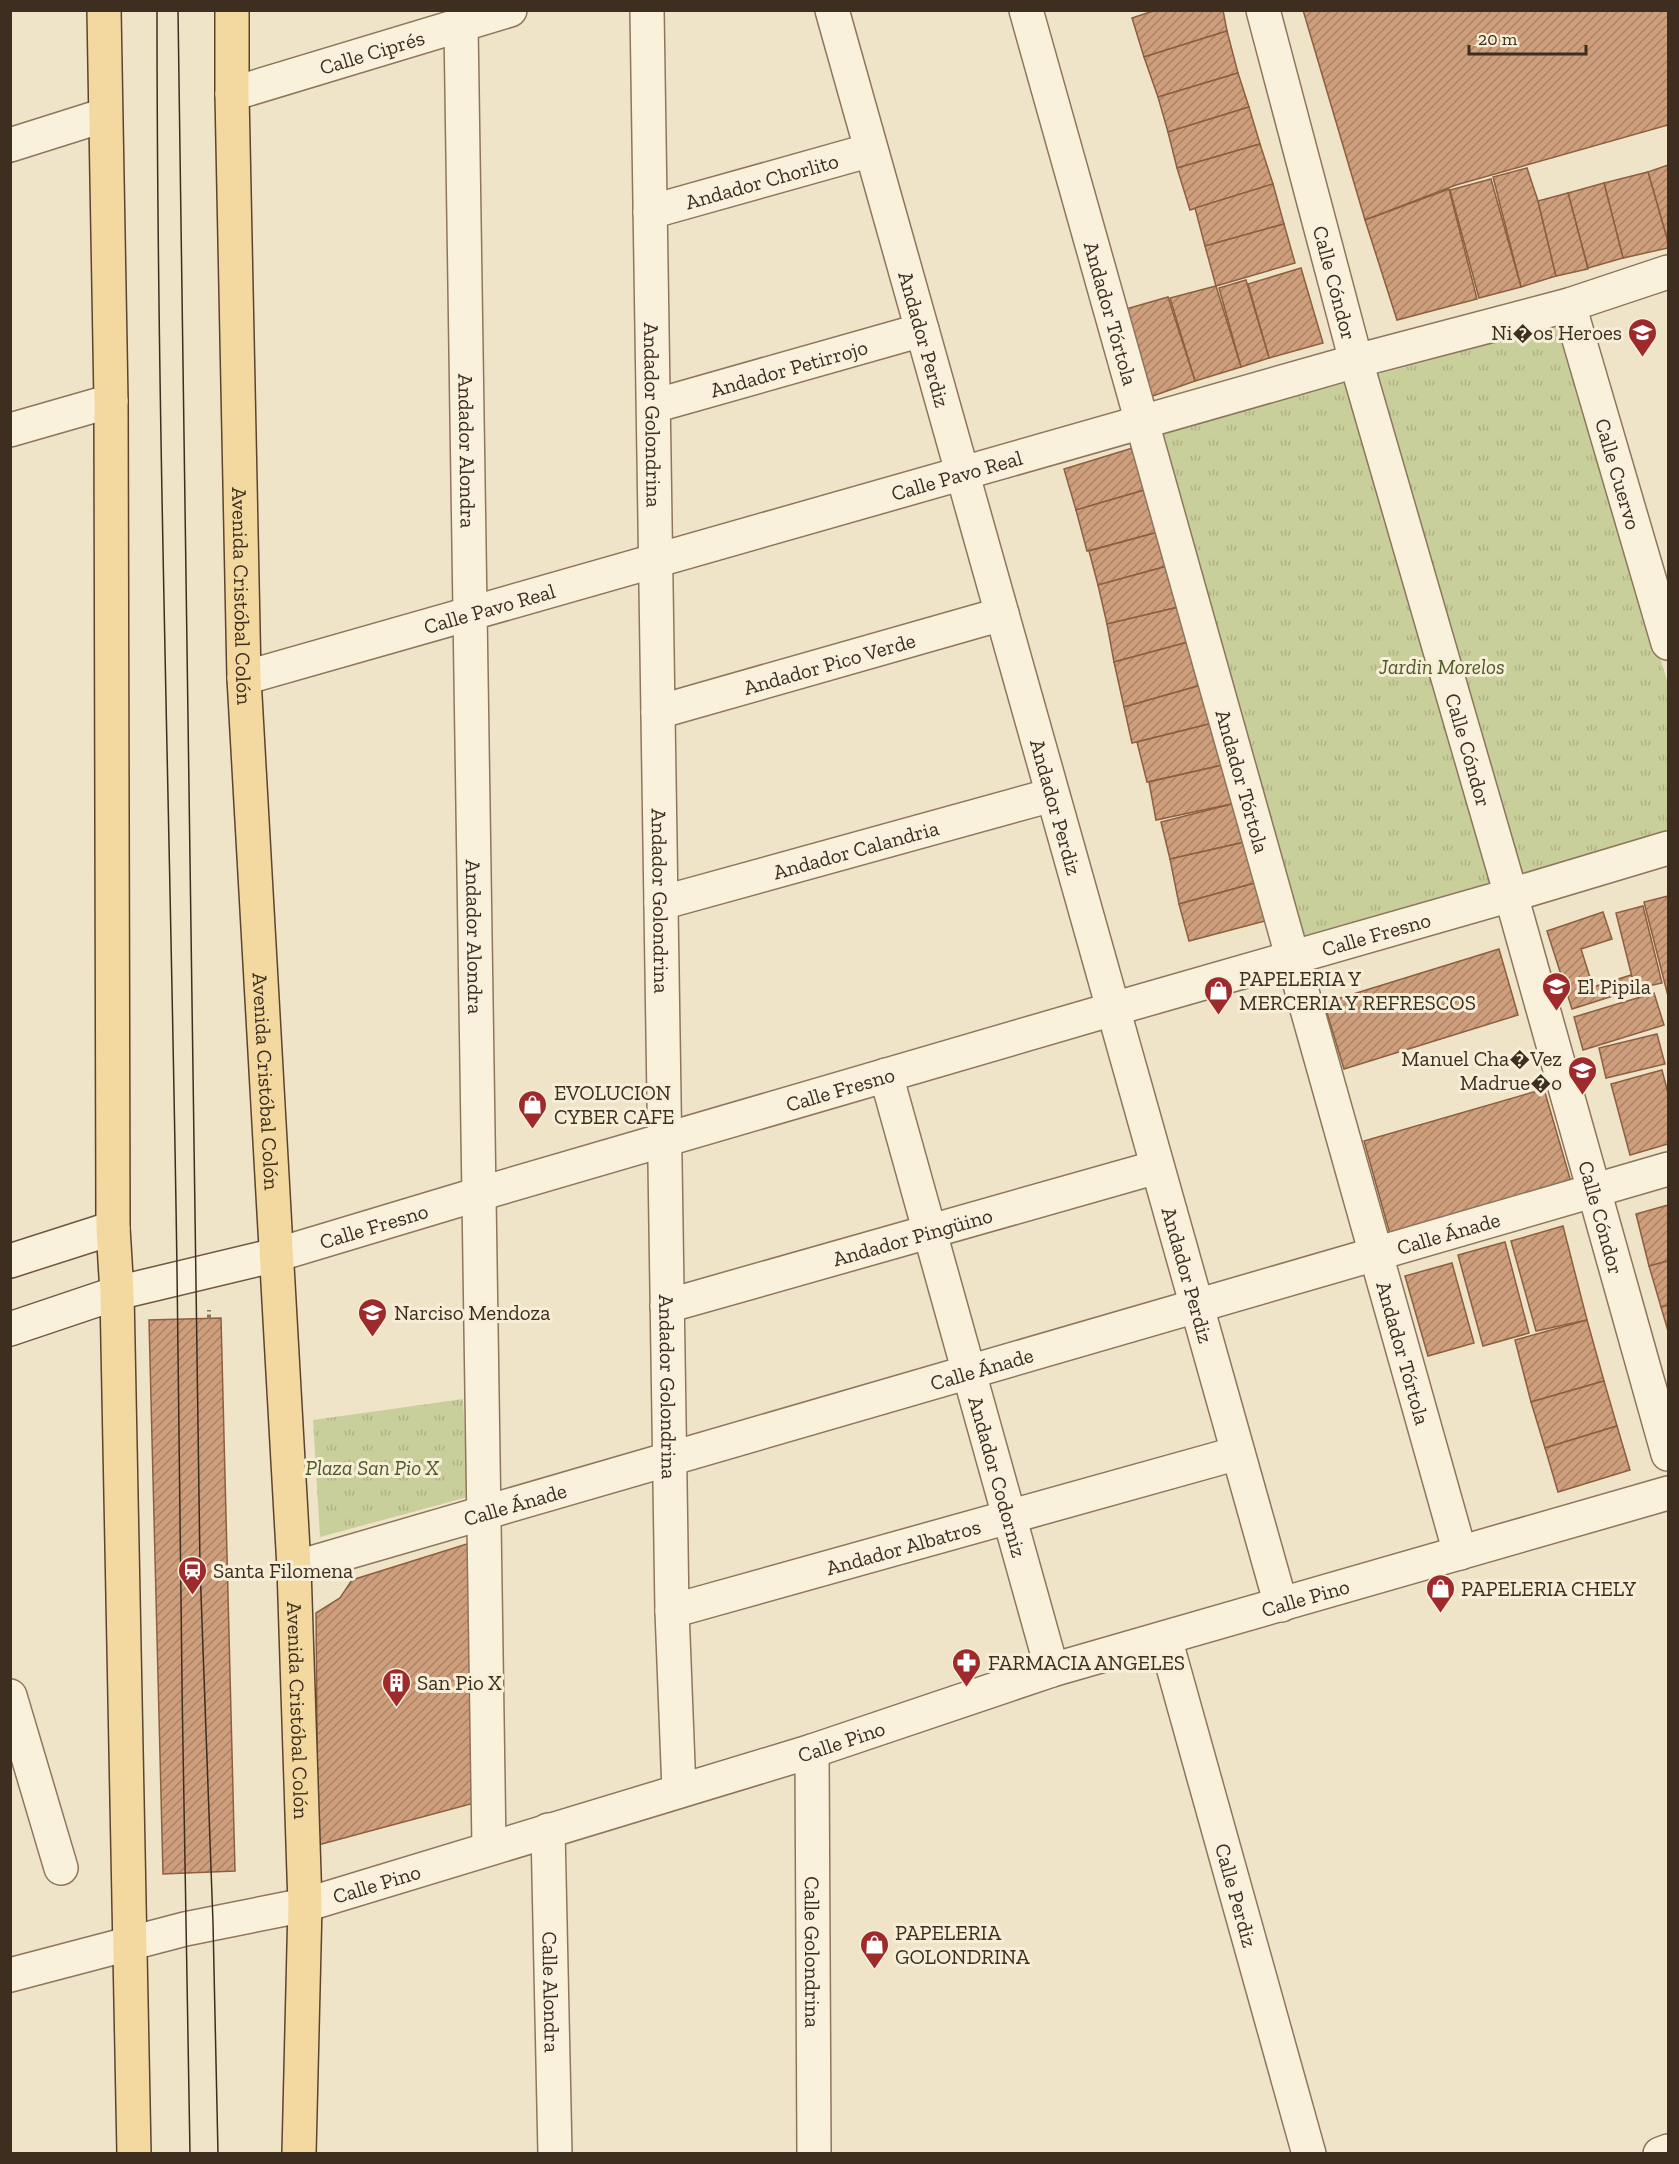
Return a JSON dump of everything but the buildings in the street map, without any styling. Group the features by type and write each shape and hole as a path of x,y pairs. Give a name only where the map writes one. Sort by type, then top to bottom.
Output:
{"main road":[{"path":"104,10 111,401 113,1228 117,1293 134,2154"},
{"name":"Avenida Cristóbal Colón","path":"232,10 244,678 294,1568 305,1905 298,2154"}],"street":[{"name":"Calle Ciprés","path":"232,93 510,10"},
{"name":"Andador Golondrina","path":"647,10 672,1611 679,1791"},
{"name":"Andador Perdiz","path":"832,10 1281,1605"},
{"name":"Andador Tórtola","path":"1026,10 1460,1553"},
{"name":"Calle Cóndor","path":"1263,10 1356,361 1511,895 1668,1454"},
{"name":"Andador Alondra","path":"461,25 489,1848"},
{"path":"10,145 105,115"},
{"name":"Andador Chorlito","path":"650,212 871,150"},
{"name":"Calle Pavo Real","path":"244,678 1356,361 1569,305 1668,272"},
{"name":"Calle Cuervo","path":"1569,305 1668,643"},
{"name":"Andador Petirrojo","path":"654,406 922,330"},
{"path":"10,430 111,401"},
{"name":"Andador Pico Verde","path":"658,712 1002,614"},
{"name":"Andador Calandria","path":"661,903 1052,795"},
{"name":"Calle Fresno","path":"10,1329 117,1293 276,1255 1668,848"},
{"name":"Andador Codorniz","path":"886,1075 1052,1670"},
{"name":"Andador Pingüino","path":"667,1306 1157,1167"},
{"name":"Calle Ánade","path":"294,1568 1668,1169"},
{"path":"10,1261 113,1228"},
{"name":"Andador Albatros","path":"672,1611 1238,1453"},
{"name":"Calle Pino","path":"10,1975 213,1923 305,1905 812,1751 1052,1670 1668,1493"},
{"name":"Calle Perdiz","path":"1165,1638 1309,2154"},
{"path":"10,1696 61,1868"},
{"name":"Calle Golondrina","path":"812,1751 814,2154"},
{"name":"Calle Alondra","path":"548,1830 555,2154"},
{"path":"1660,2154 1668,2151"}],"green space":[{"name":"Jardin Morelos","path":"1561,325 1668,684 1668,833 1301,942 1156,434"},
{"name":"Plaza San Pio X","path":"463,1399 468,1497 320,1537 313,1420"}],"tram line":[{"path":"157,10 159,325 177,1270 190,2154"},
{"path":"178,10 200,1567 213,1923 218,2154"}],"place":[{"name":"Ni�os Heroes","path":"1643,358"},
{"name":"El Pipila","path":"1556,1012"},
{"name":"PAPELERIA Y MERCERIA Y REFRESCOS","path":"1218,1016"},
{"name":"Manuel Cha�Vez Madrue�o","path":"1583,1096"},
{"name":"EVOLUCION CYBER CAFE","path":"533,1130"},
{"name":"Narciso Mendoza","path":"373,1338"},
{"name":"Santa Filomena","path":"192,1596"},
{"name":"PAPELERIA CHELY","path":"1440,1614"},
{"name":"FARMACIA ANGELES","path":"967,1688"},
{"name":"San Pio X","path":"396,1708"},
{"name":"PAPELERIA GOLONDRINA","path":"874,1970"}]}
